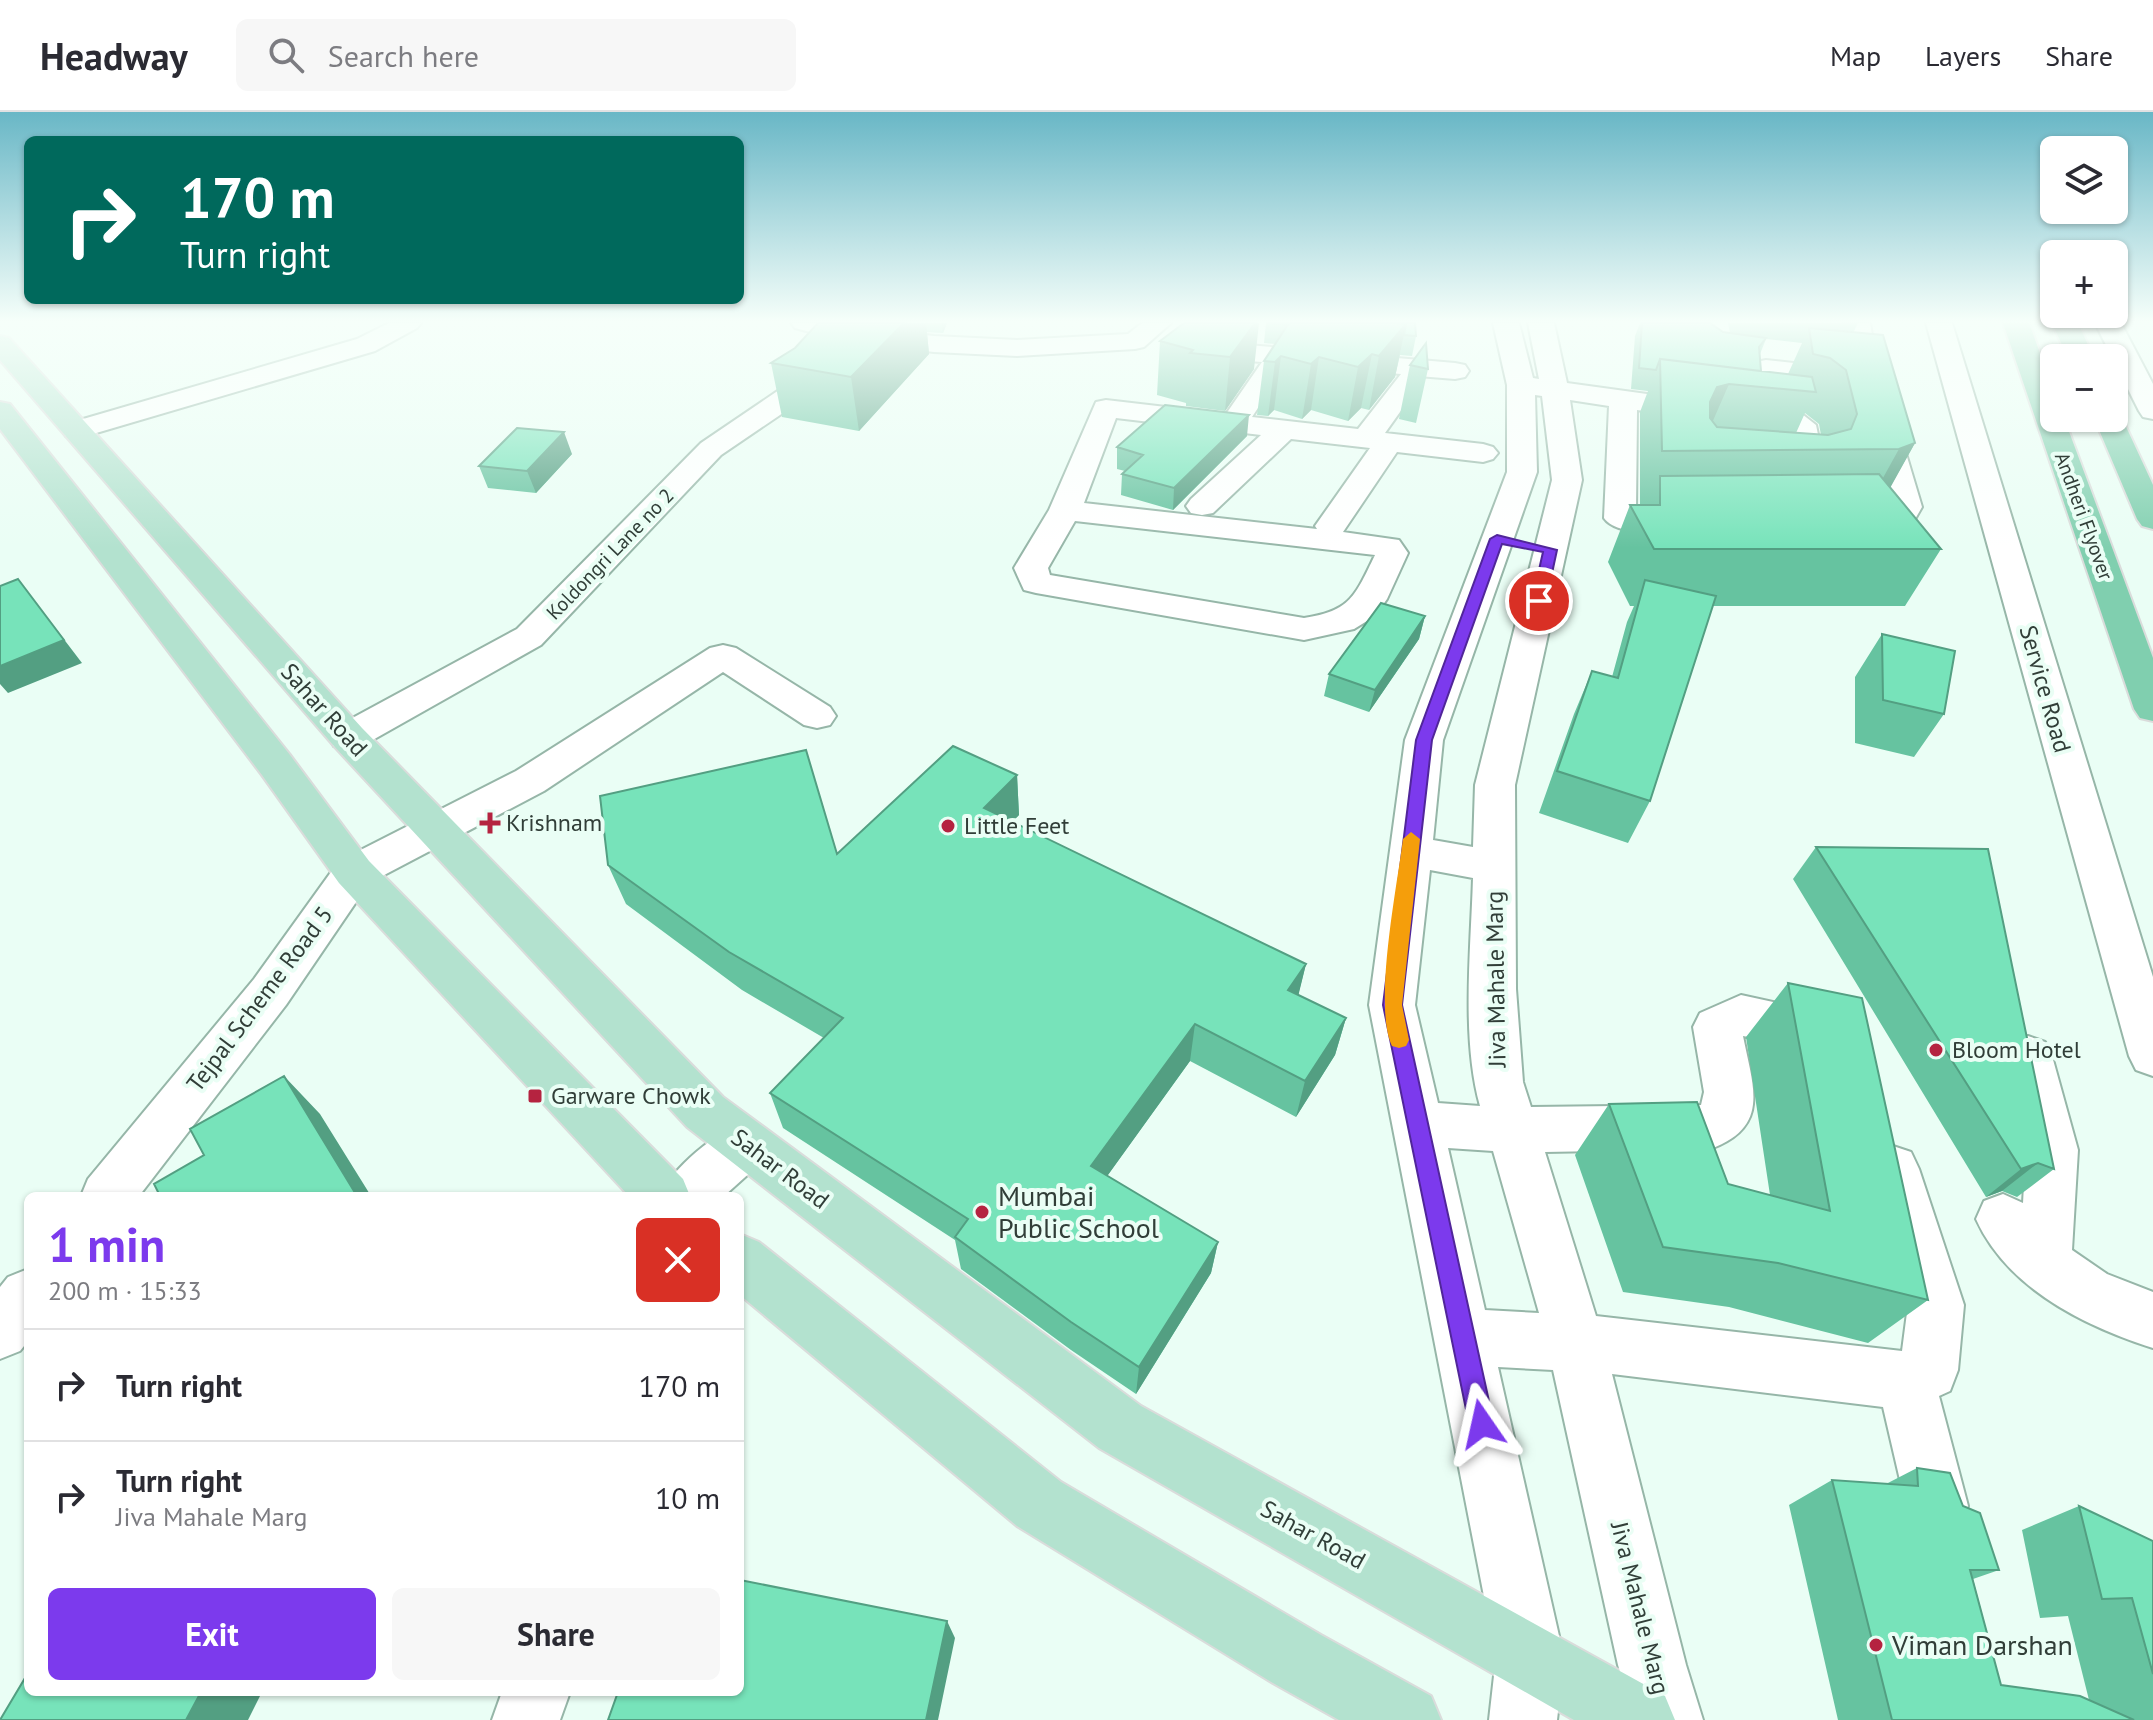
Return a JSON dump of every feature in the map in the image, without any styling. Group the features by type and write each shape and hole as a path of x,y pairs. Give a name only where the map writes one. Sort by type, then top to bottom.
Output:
{"highway":[{"name":"Andheri Flyover","path":"2043,398 2153,709"},
{"path":"2114,432 2153,519"}],"main road":[{"path":"23,398 0,410 276,765 354,872 660,1192"},
{"name":"Sahar Road","path":"48,398 348,737 705,1112 1120,1427 1526,1689 1641,1720"},
{"path":"744,1263 1039,1504 1297,1659 1407,1720"}],"street":[{"path":"76,430 185,398"},
{"name":"Koldongri Lane no 2","path":"348,737 529,637 711,449 786,398"},
{"path":"1065,510 1387,547 1392,553 1367,605 1354,618 1335,625 1304,629 1036,583 1031,568 1065,510 1113,398"},
{"path":"1154,398 1234,423 1483,453"},
{"path":"1234,423 1251,398"},
{"path":"1331,526 1399,398"},
{"path":"1526,1689 1464,1337 1392,1005 1424,740 1522,472 1536,398"},
{"name":"Jiva Mahale Marg","path":"1541,398 1567,480 1495,785 1493,989 1498,1082 1576,1343 1652,1665 1669,1720"},
{"path":"1616,398 1792,420 1802,425 1786,466"},
{"path":"1769,398 1771,416"},
{"path":"1830,519 1890,518 1905,511 1875,398"},
{"name":"Service Road","path":"1961,398 2153,1056"},
{"path":"1623,399 1620,518 1633,522 1708,521"},
{"path":"1202,506 1285,429"},
{"path":"1497,539 1551,550"},
{"path":"1472,615 1533,626"},
{"name":"Tejpal Scheme Road 5","path":"110,1192 270,992 354,872 530,781 723,656 817,716"},
{"path":"1409,851 1494,866"},
{"path":"1418,1124 1716,1149 1729,1092 1717,1027 1741,1014 1831,1032 1858,1057"},
{"path":"2028,1056 2052,1150 2043,1263"},
{"path":"1464,1337 1626,1346 1906,1381 1929,1370 1936,1305 1881,1130"},
{"path":"691,1192 746,1144"},
{"path":"2003,1219 2043,1263 2072,1286 2129,1314 2153,1320"},
{"path":"0,1331 24,1301"},
{"path":"1906,1381 1937,1506"},
{"path":"526,1720 535,1696"}],"building":[{"path":"1661,398 1712,398 1710,418 1717,427 1828,435 1851,429 1857,414 1853,398 1902,398 1915,443 1899,449 1662,451"},
{"path":"1165,405 1249,415 1174,488 1122,474 1143,455 1117,447"},
{"path":"517,428 564,432 527,471 479,466"},
{"path":"1879,474 1941,549 1654,549 1630,505 1660,505 1660,476"},
{"path":"18,579 64,640 0,666 0,586"},
{"path":"1645,580 1716,596 1650,801 1557,771 1592,671 1618,678"},
{"path":"1381,603 1425,616 1375,690 1329,674"},
{"path":"1882,634 1955,651 1944,714 1883,700"},
{"path":"953,746 1017,775 984,808 1306,964 1288,990 1346,1018 1305,1081 1195,1024 1091,1166 1218,1242 1139,1367 1071,1322 955,1237 968,1219 770,1093 843,1018 729,952 608,865 600,796 806,750 837,854"},
{"path":"1816,847 1988,849 2054,1169 2038,1163 2021,1169"},
{"path":"1788,983 1862,998 1928,1300 1778,1263 1663,1247 1609,1104 1697,1102 1728,1184 1830,1211"},
{"path":"284,1076 355,1192 158,1192 154,1184 204,1155 190,1129"},
{"path":"1917,1468 1950,1473 1963,1506 1980,1513 1999,1570 1970,1570 2001,1685 2080,1696 2134,1720 1892,1720 1832,1480 1918,1486"},
{"path":"2079,1506 2153,1541 2153,1674 2132,1598 2102,1599"},
{"path":"744,1581 947,1621 926,1720 608,1720 617,1696 744,1696"},
{"path":"24,1680 24,1696 199,1696 186,1720 0,1720"}],"slow traffic":[{"path":"1399,1040 1392,1005 1411,839"}],"place":[{"name":"Krishnam","path":"490,823"},
{"name":"Little Feet","path":"948,826"},
{"name":"Bloom Hotel","path":"1936,1050"},
{"name":"Garware Chowk","path":"535,1096"},
{"name":"Mumbai Public School","path":"982,1212"},
{"name":"Viman Darshan","path":"1876,1645"}],"route":[{"path":"1482,1424 1392,1005 1424,740 1472,615 1497,539 1551,550 1539,601"}]}
